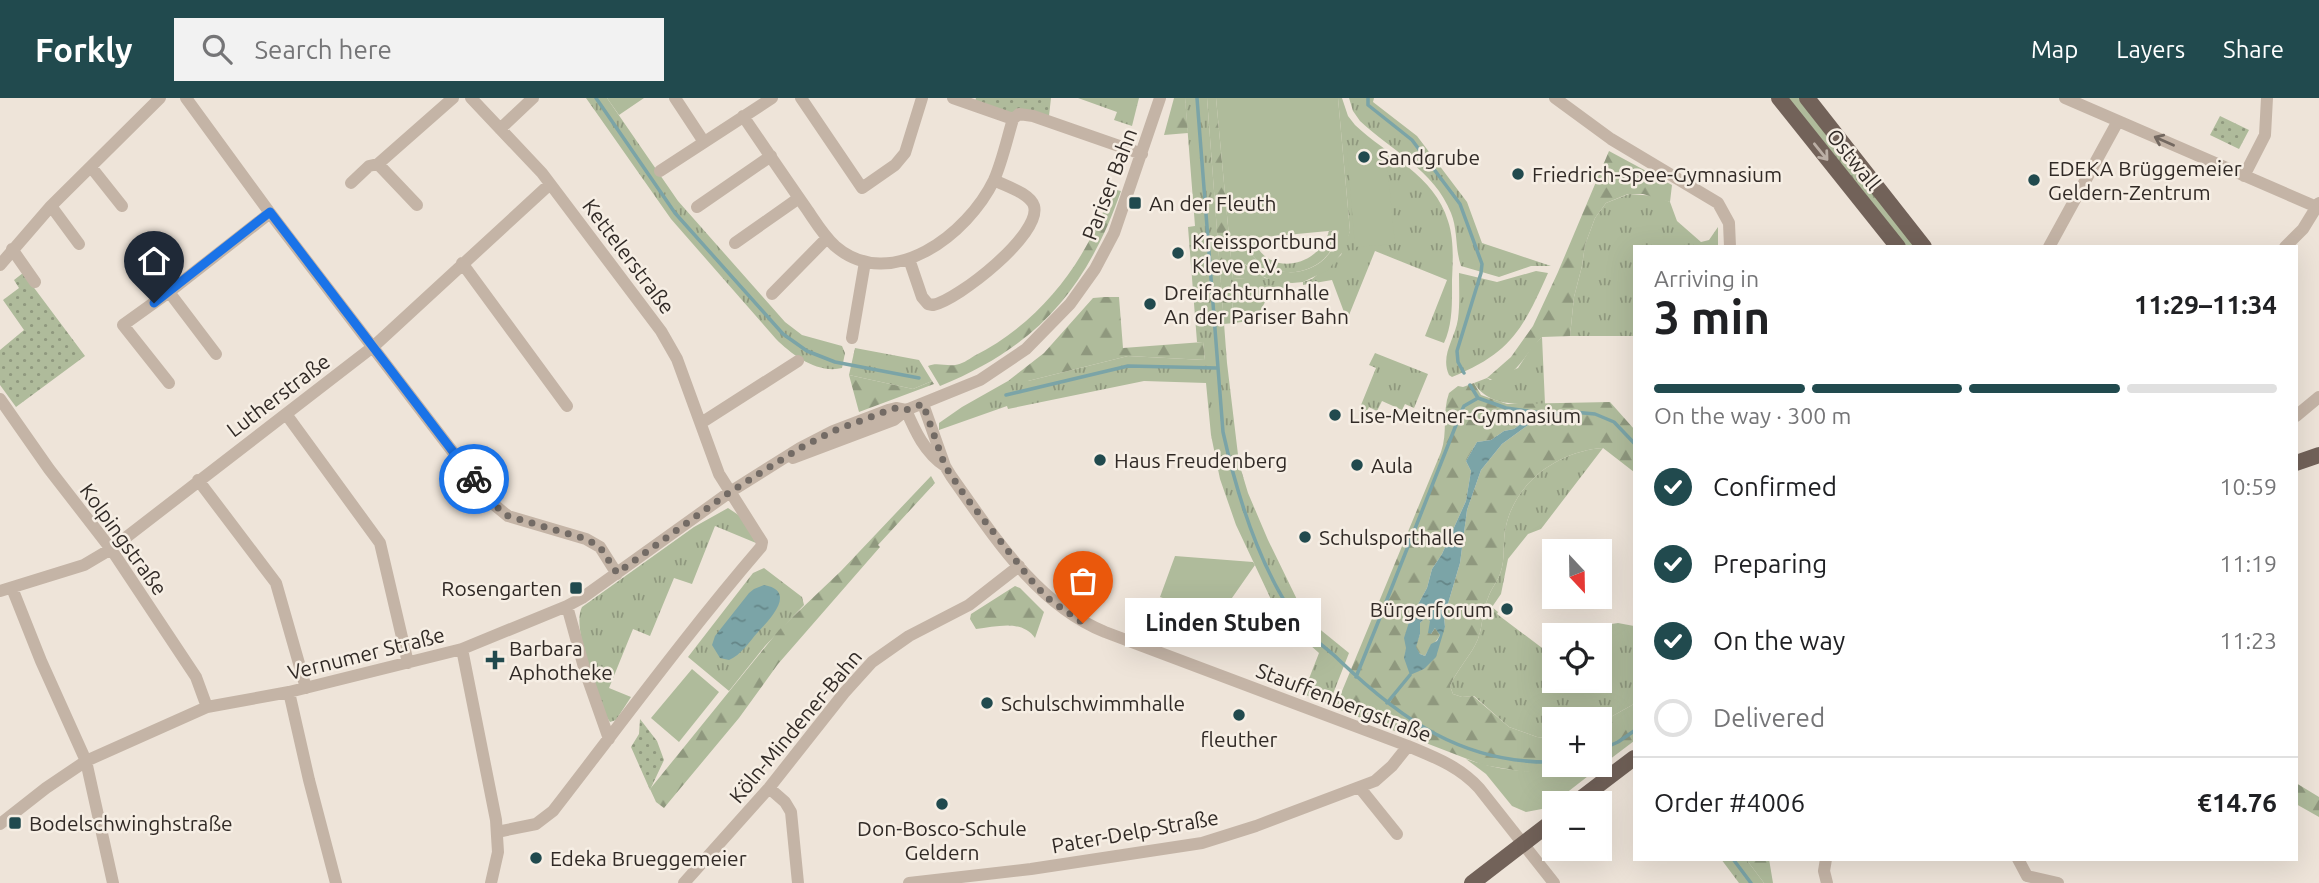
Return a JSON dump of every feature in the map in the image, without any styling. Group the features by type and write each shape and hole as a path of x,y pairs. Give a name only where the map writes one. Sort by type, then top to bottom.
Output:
{"main road":[{"name":"Ostwall","path":"1779,98 1896,245"},
{"name":"Ostwall","path":"1807,98 1922,245"},
{"path":"2298,462 2319,455"},
{"path":"1591,791 1633,759"},
{"path":"1472,883 1542,829"}],"street":[{"path":"0,265 51,206 160,98"},
{"path":"186,98 492,503 508,516 586,539 600,547 617,573"},
{"path":"351,183 369,166 378,164 453,98"},
{"name":"Kettelerstraße","path":"471,98 550,184 662,331 677,359 719,474 730,492"},
{"path":"500,129 533,98"},
{"path":"675,98 704,142"},
{"path":"660,171 772,98"},
{"path":"801,98 862,188 895,165 905,153 922,98"},
{"path":"953,98 975,102 1013,120"},
{"name":"Pariser Bahn","path":"923,404 995,372 1026,349 1063,312 1084,285 1105,252 1160,98"},
{"path":"1555,98 1611,139 1718,203 1729,223 1730,245"},
{"path":"2244,176 2265,135 2267,98"},
{"path":"2068,99 2318,206 2303,229 2287,245"},
{"path":"743,116 827,238 845,254 865,262 890,264 909,259 934,246 957,228 994,180 1013,120 1019,114 1032,116 1142,154"},
{"path":"2050,245 2118,121"},
{"path":"697,207 771,156"},
{"path":"378,164 417,205"},
{"path":"91,167 122,205"},
{"path":"909,259 922,297 928,304 963,291 994,267 1025,230 1035,209 1025,196 994,180"},
{"name":"Lutherstraße","path":"6,590 84,565 111,548 374,346 550,184"},
{"path":"734,243 799,198"},
{"path":"51,206 79,244"},
{"path":"169,383 123,324 169,292 270,212"},
{"path":"772,294 827,238"},
{"path":"12,249 35,282"},
{"path":"852,338 865,262"},
{"path":"462,263 566,406"},
{"path":"169,292 216,354"},
{"path":"701,423 798,361"},
{"path":"2298,414 2319,397"},
{"name":"Kolpingstraße","path":"0,399 48,469 111,548 196,677 206,707"},
{"name":"Vernumer Straße","path":"0,824 86,761 206,707 289,692 462,649 567,606 730,492 808,443 888,410 906,410 923,404"},
{"name":"Stauffenbergstraße","path":"923,404 945,466 1019,566 1050,600 1094,628 1446,762 1469,776 1554,883"},
{"name":"Stauffenbergstraße","path":"906,410 920,439 936,460 945,466"},
{"path":"286,414 380,543 408,663"},
{"path":"198,480 276,583 306,688"},
{"path":"497,832 525,827 546,818 727,585 761,547 761,538 730,492"},
{"name":"Köln-Mindener-Bahn","path":"684,883 769,788 872,662 909,636 969,605 1019,566"},
{"path":"6,590 86,761 113,883"},
{"path":"567,606 585,671 609,739"},
{"path":"462,649 497,832 498,852 491,883"},
{"path":"289,692 336,883"},
{"name":"Pater-Delp-Straße","path":"909,883 1031,869 1202,843 1360,788 1384,774 1408,746"},
{"path":"769,788 786,802 791,812 798,883"},
{"path":"1360,788 1397,834"},
{"path":"1826,861 1824,871 1827,883"},
{"path":"2019,861 2024,880 2058,883"}],"green space":[{"path":"586,98 607,98 678,201 785,322 802,335 842,346 845,353 842,368 815,366 798,357 776,339 671,219"},
{"path":"607,98 644,98 619,115"},
{"path":"976,98 1051,98 1049,116 1019,114 974,105"},
{"path":"1078,98 1139,98 1132,126 1114,120 1117,112"},
{"path":"1174,98 1185,98 1188,133 1164,135"},
{"path":"1185,98 1207,98 1227,363 1239,463 1248,493 1268,540 1306,618 1349,653 1329,704 1303,694 1319,653 1277,612 1236,525 1220,479 1211,435 1206,383 1144,381 1008,409 1007,406 939,430 939,423 1008,381 1028,381 1128,356 1205,360 1203,342 1197,342 1188,227 1195,226"},
{"path":"1207,98 1216,98 1233,279 1230,279 1234,323 1224,324"},
{"path":"1216,98 1338,98 1350,231 1345,249 1328,270 1303,282 1273,281 1257,274 1245,264 1245,278 1233,279","holes":["1339,230 1333,247 1323,260 1310,268 1295,272 1280,271 1265,265 1252,255 1242,239"]},
{"path":"1338,98 1342,98 1348,116 1355,125 1409,167 1442,205 1450,228 1453,250 1451,312 1444,343 1425,336 1447,280 1375,251 1347,320 1332,280 1303,285 1303,282 1312,279 1341,255 1350,231"},
{"path":"1349,98 1374,98 1373,102 1417,136 1467,202 1482,243 1551,266 1531,266 1499,277 1461,266 1453,219 1444,198 1411,162 1360,121"},
{"path":"1786,98 1800,98 1917,245 1903,245"},
{"path":"2220,116 2249,130 2239,149 2210,135"},
{"path":"1381,148 1382,162 1387,162 1395,244 1355,247 1347,151"},
{"path":"1609,151 1672,185 1670,202 1643,194 1628,194 1606,203 1595,218 1585,245 1574,297 1570,336 1542,337 1512,372 1496,379 1487,378 1511,357 1533,326"},
{"path":"1112,189 1121,191 1107,226 1092,257 1054,310 1031,333 1004,353 940,386 928,366 960,364 999,342 1021,325 1060,286 1090,240"},
{"path":"1629,194 1656,196 1670,202 1677,221 1701,242 1709,240 1718,227 1718,245 1633,245 1633,336 1570,336 1574,297 1585,245 1595,218 1606,203"},
{"path":"1339,230 1333,247 1323,260 1295,272 1279,271 1265,265 1252,255 1242,239 1253,238 1260,251 1269,259 1292,263 1315,253 1329,231"},
{"path":"1244,264 1265,278 1289,283 1290,287 1271,290 1256,320 1234,323 1230,279 1245,278"},
{"path":"1536,271 1548,273 1531,310 1513,337 1502,348 1472,368 1452,377 1449,375 1446,361 1458,319 1459,273 1497,282"},
{"path":"23,273 85,356 16,407 0,385 0,350 24,330 3,300 19,288 14,280"},
{"path":"1254,279 1257,315 1236,317 1233,281"},
{"path":"1119,297 1123,348 1203,342 1205,360 1128,356 1028,381 1008,381 1044,353 1093,298"},
{"path":"1542,337 1545,404 1505,403 1480,391 1474,383 1487,378 1490,380 1518,368 1533,345"},
{"path":"855,348 919,360 932,381 913,389 849,375"},
{"path":"1375,353 1428,374 1414,408 1405,404 1402,410 1382,401 1377,411 1369,407 1366,413 1359,410 1376,368 1369,365"},
{"path":"849,375 913,389 932,381 934,384 859,412"},
{"path":"1474,383 1481,395 1507,404 1610,402 1633,428 1633,471 1603,448 1587,450 1556,462 1542,471 1519,495 1506,526 1502,568 1486,603 1478,639 1450,686 1453,694 1473,696 1509,727 1542,738 1542,773 1483,765 1335,708 1441,452 1449,393 1458,386","holes":["1537,412 1547,415 1502,444 1481,470 1467,510 1460,563 1444,617 1445,627 1424,669 1417,671 1405,658 1410,619 1466,501 1471,471 1466,461 1477,442 1491,440 1504,431 1514,429"]},
{"path":"1603,448 1541,529 1528,534 1508,559 1501,594 1492,607 1497,614 1542,648 1542,693 1612,693 1612,624 1633,626 1633,705 1612,716 1612,707 1542,707 1542,738 1509,727 1474,696 1462,697 1453,694 1450,686 1478,639 1486,603 1502,568 1504,538 1511,510 1529,482 1556,462 1571,455"},
{"path":"931,476 935,483 878,545 880,547 778,664 739,718 664,808 656,802 650,789 779,630 841,571"},
{"path":"728,508 740,516 756,543 715,526 692,584 674,578 650,636 633,629 609,688 631,697 616,720 610,722 597,692 583,645 580,630 582,607 694,527"},
{"path":"1175,556 1253,562 1255,565 1218,618 1160,597"},
{"path":"764,568 802,597 804,605 765,646 729,691 688,657 753,573"},
{"path":"1015,586 1044,612 1035,638 1030,632 1016,626 976,629 970,619 971,614"},
{"path":"1426,617 1430,620 1431,634 1435,628 1440,635 1425,656 1415,647 1420,634 1420,623"},
{"path":"692,669 719,692 679,742 651,718"},
{"path":"1633,705 1633,742 1612,758 1612,716"},
{"path":"640,719 657,741 664,760 650,790 631,747 639,734"},
{"path":"1466,759 1500,768 1542,772 1542,777 1587,777 1569,791 1542,791 1542,809 1526,812 1512,806 1486,774"},
{"path":"2298,784 2319,797 2319,817 2298,805"},
{"path":"1722,861 1748,861 1764,883 1739,883"},
{"path":"1748,861 1769,861 1773,883 1764,883"}],"water":[{"path":"1537,412 1549,414 1502,444 1481,470 1467,510 1460,563 1444,617 1445,627 1436,657 1424,669 1410,675 1404,658 1404,638 1410,619 1427,588 1432,569 1442,554 1466,501 1471,471 1466,461 1477,442 1491,440 1504,431 1514,429","holes":["1426,617 1430,621 1428,633 1431,634 1435,628 1440,635 1425,656 1420,654 1416,647 1420,623"]},
{"path":"764,585 779,593 780,599 774,613 737,655 729,660 720,658 712,645 715,636 749,593"}],"waterway":[{"path":"596,98 675,213 783,334 807,351 835,362 919,378"},
{"path":"1197,98 1223,432 1251,530 1271,577 1306,631 1386,702 1436,734 1463,746 1521,761 1542,762"},
{"path":"1368,98 1368,105 1412,140 1460,204 1482,264 1457,351 1458,362 1464,373"},
{"path":"1006,395 1128,366 1217,368"},
{"path":"1470,385 1478,398 1506,408 1549,414 1595,414 1614,422 1633,442"},
{"path":"1461,412 1464,406 1478,398"},
{"path":"1386,602 1458,420"},
{"path":"1356,677 1381,615"},
{"path":"1387,703 1410,675"},
{"path":"1612,745 1633,732"},
{"path":"1734,861 1751,883"}],"way so far":[{"path":"474,479 492,503 508,516 586,539 600,547 617,573 730,492 808,443 884,412 896,408 906,410 923,404 945,466 965,496 1035,585 1050,600 1083,623"}],"place":[{"name":"Sandgrube","path":"1364,157"},
{"name":"Friedrich-Spee-Gymnasium","path":"1518,174"},
{"name":"EDEKA Brüggemeier Geldern-Zentrum","path":"2034,180"},
{"name":"An der Fleuth","path":"1135,203"},
{"name":"Kreissportbund Kleve e.V.","path":"1178,253"},
{"name":"Dreifachturnhalle An der Pariser Bahn","path":"1150,304"},
{"name":"Lise-Meitner-Gymnasium","path":"1335,415"},
{"name":"Haus Freudenberg","path":"1100,460"},
{"name":"Aula","path":"1357,465"},
{"name":"Schulsporthalle","path":"1305,537"},
{"name":"Rosengarten","path":"576,588"},
{"name":"Bürgerforum","path":"1507,609"},
{"name":"Linden Stuben","path":"1083,623"},
{"name":"Barbara Aphotheke","path":"495,660"},
{"name":"Schulschwimmhalle","path":"987,703"},
{"name":"fleuther","path":"1239,715"},
{"name":"Don-Bosco-Schule Geldern","path":"942,804"},
{"name":"Bodelschwinghstraße","path":"15,823"},
{"name":"Edeka Brueggemeier","path":"536,858"}],"route":[{"path":"154,303 270,212 474,479"}]}
